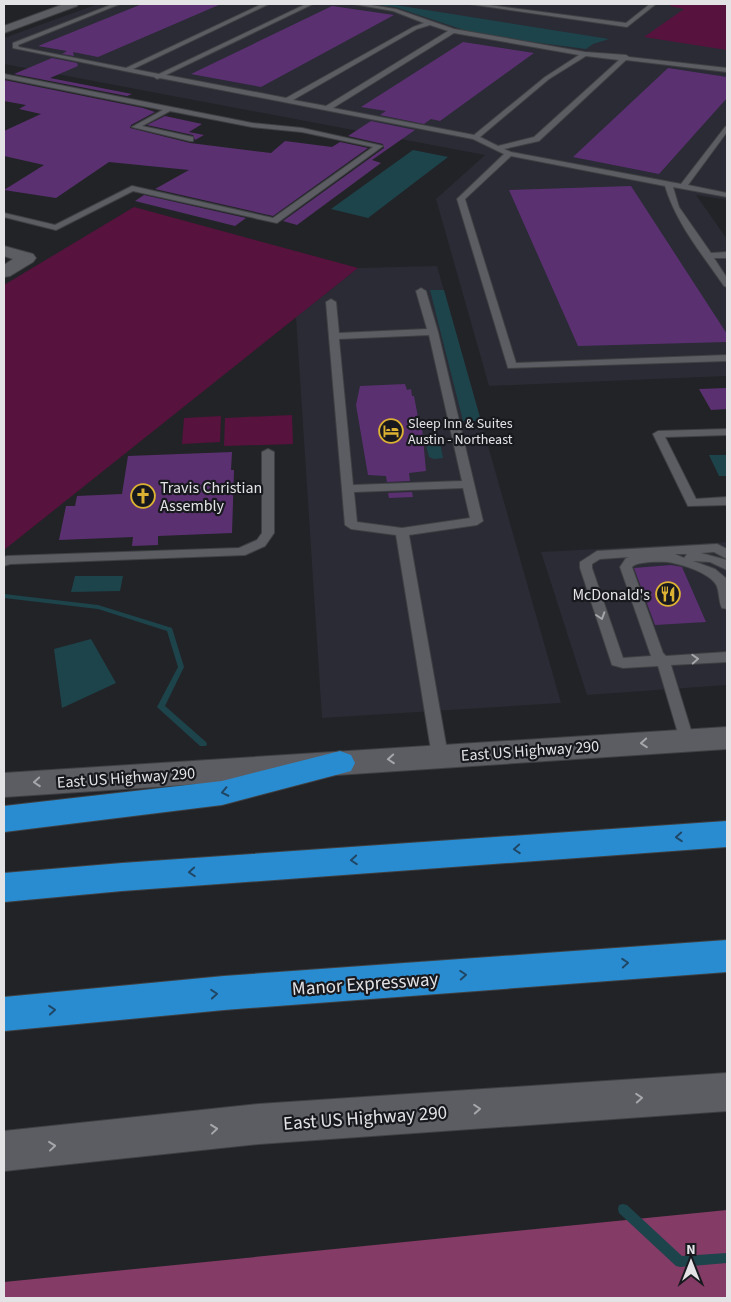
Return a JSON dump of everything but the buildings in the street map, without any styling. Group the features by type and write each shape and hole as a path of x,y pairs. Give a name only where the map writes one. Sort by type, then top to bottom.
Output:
{"highway":[{"path":"4,819 222,793 340,763"},
{"path":"4,888 132,876 727,834"},
{"name":"Manor Expressway","path":"4,1014 224,993 727,956"}],"main road":[{"path":"4,30 74,4"},
{"path":"4,251 27,258 4,272"},
{"name":"East US Highway 290","path":"4,784 727,738"},
{"name":"East US Highway 290","path":"4,1151 259,1124 727,1092"}],"lane":[{"path":"117,4 15,44 16,48 475,137 509,154 727,195"},
{"path":"126,70 266,4"},
{"path":"158,77 310,4"},
{"path":"356,4 394,10 453,31 586,54 727,70"},
{"path":"472,4 627,25 652,4"},
{"path":"288,100 415,28 430,22"},
{"path":"328,108 453,31"},
{"path":"475,137 547,78 586,54"},
{"path":"497,148 536,139 626,58"},
{"path":"4,76 252,125 302,130 379,146 274,221 132,188 56,228 4,215"},
{"path":"169,109 135,127 190,139"},
{"path":"684,187 727,128"},
{"path":"509,154 460,199 512,366 727,358"},
{"path":"668,184 675,207 727,284"},
{"path":"707,256 727,255"},
{"path":"331,302 351,525 402,532 477,520 433,332 421,291"},
{"path":"333,336 433,332"},
{"path":"727,432 658,434 692,502 727,501"},
{"path":"4,562 7,560 241,552 261,543 268,533 268,452"},
{"path":"347,489 469,484"},
{"path":"402,532 440,756"},
{"path":"727,555 716,548 597,555 586,562 586,568 617,661 623,663 727,657"},
{"path":"673,558 710,572 722,582 727,605"},
{"path":"687,740 663,661 657,655 626,567 630,561 638,559 673,558 710,558 727,566"}],"shaded area":[{"path":"90,4 727,4 727,200 696,195 727,239 727,376 489,386 436,199 485,155 4,64 4,38 95,5"},
{"path":"673,4 727,4 727,50 644,37 684,9 670,6"},
{"path":"134,207 358,268 4,550 4,285"},
{"path":"437,266 561,703 322,718 296,317 358,268"},
{"path":"292,415 293,444 224,446 225,418"},
{"path":"221,416 220,442 182,444 184,418"},
{"path":"727,542 727,685 587,695 541,552"},
{"path":"727,1210 727,1298 4,1298 4,1282"}],"water":[{"path":"370,4 389,4 609,39 593,44 586,49 479,35 395,7"},
{"path":"413,150 448,157 368,218 331,209"},
{"path":"430,290 444,290 481,421 463,421"},
{"path":"433,440 441,447 443,458 434,459 429,457 425,441"},
{"path":"709,455 727,455 727,476 719,476"},
{"path":"75,576 123,576 120,591 71,592"},
{"path":"91,639 116,683 62,708 54,649"}],"waterway":[{"path":"4,596 98,607 170,630 181,667 161,707 203,744"},
{"path":"623,1209 680,1262 727,1258"}],"place":[{"name":"Sleep Inn & Suites Austin - Northeast","path":"391,431"},
{"name":"Travis Christian Assembly","path":"143,496"},
{"name":"McDonald's","path":"668,594"}]}
